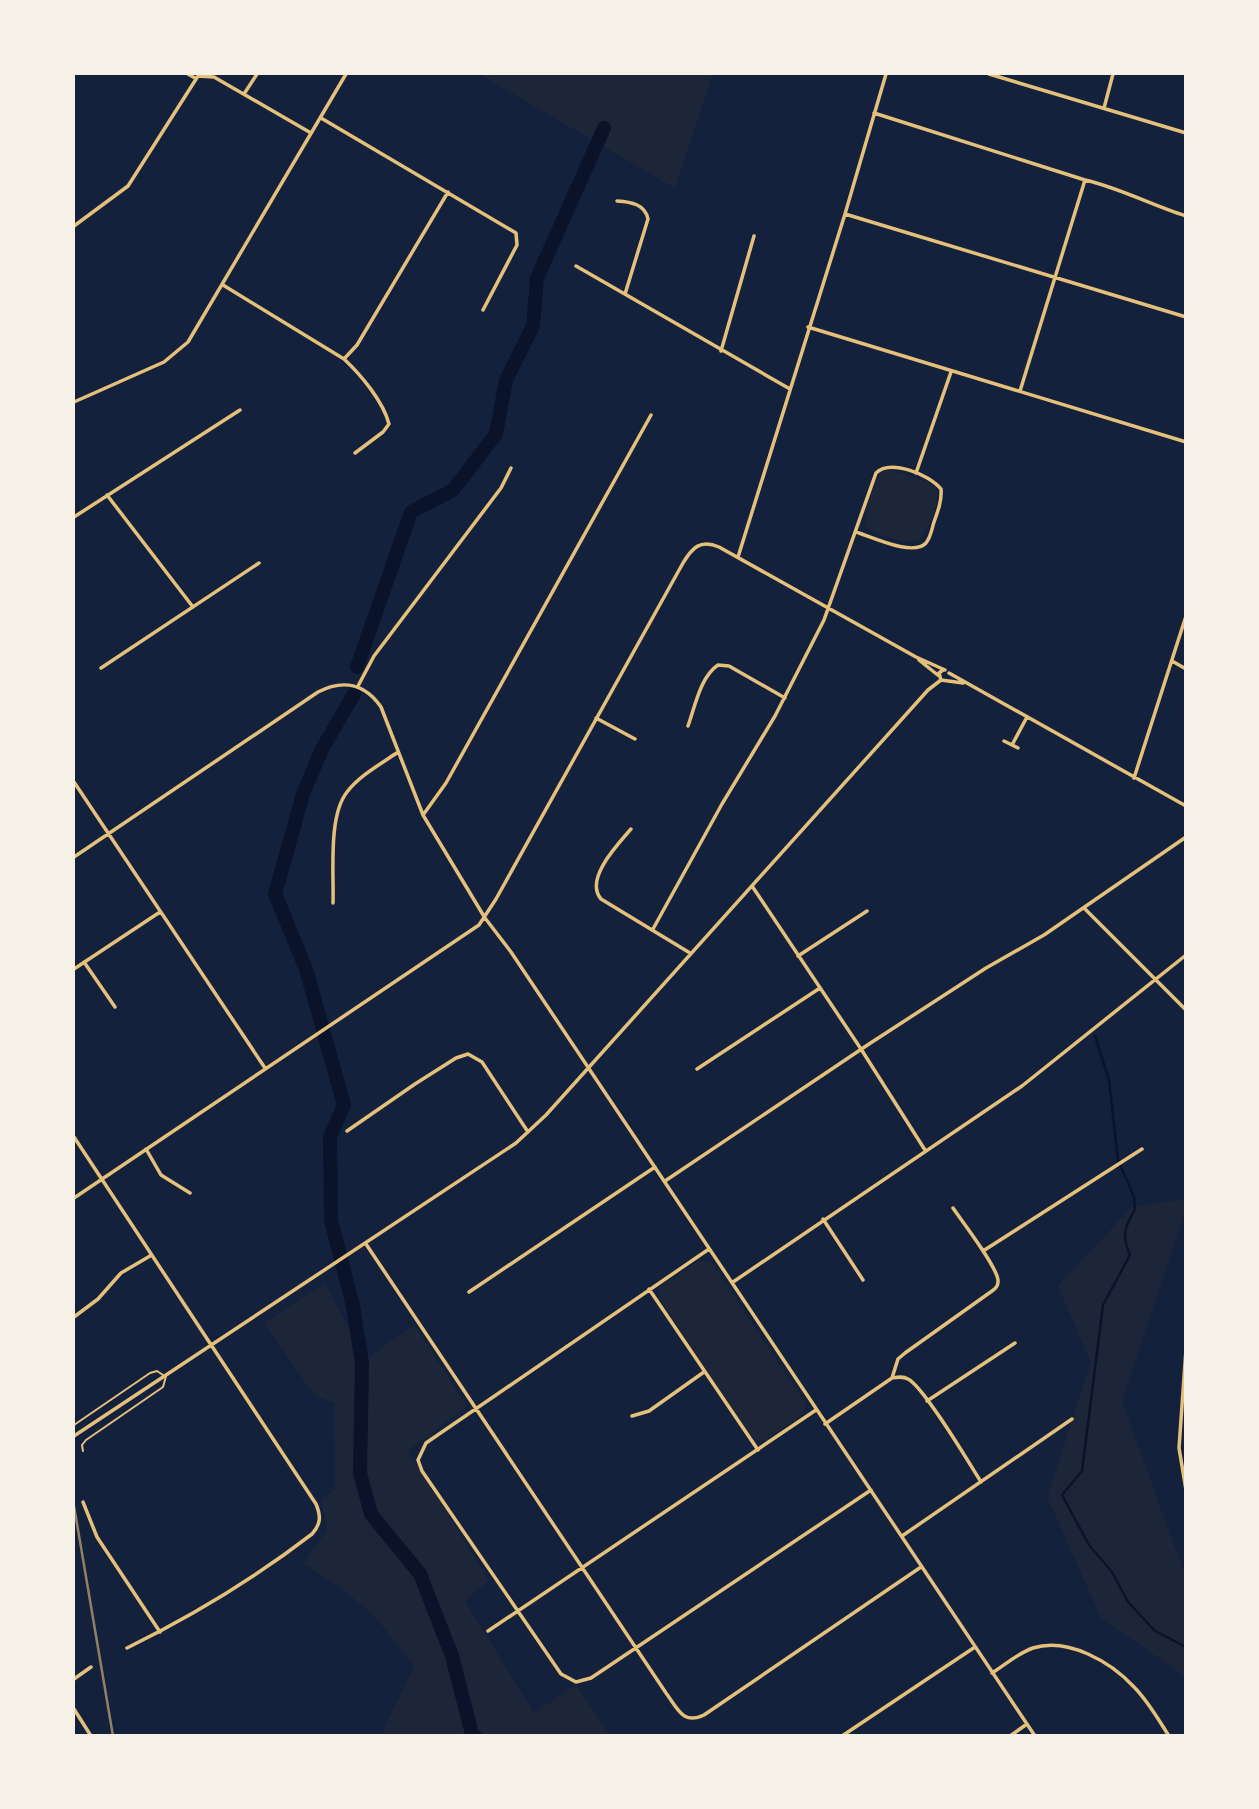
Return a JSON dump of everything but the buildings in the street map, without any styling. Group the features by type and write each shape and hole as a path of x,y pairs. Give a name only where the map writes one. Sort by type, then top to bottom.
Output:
{"street":[{"path":"188,74 195,78"},
{"path":"244,94 257,74"},
{"path":"74,402 173,357 188,342 346,74"},
{"path":"738,558 886,74"},
{"path":"989,74 1185,133"},
{"path":"1104,108 1113,74"},
{"path":"74,226 128,186 195,78 201,75 210,75 311,133"},
{"path":"874,113 1084,180 1114,187 1154,206 1185,216"},
{"path":"321,118 513,229 517,236 517,245 483,310"},
{"path":"1020,391 1084,180"},
{"path":"344,359 357,345 448,192"},
{"path":"617,201 636,204 647,213 648,219 625,294"},
{"path":"845,214 1185,317"},
{"path":"722,351 754,236"},
{"path":"576,266 790,389"},
{"path":"223,285 344,359 371,392 389,424 355,453"},
{"path":"808,327 1185,442"},
{"path":"916,473 951,371"},
{"path":"74,517 240,411"},
{"path":"423,815 446,783 650,415"},
{"path":"653,929 722,804 785,698 830,608 870,484 878,471 892,467 916,473 935,482 942,492 933,527 925,544 915,549 856,532"},
{"path":"358,686 374,656 501,488 511,468"},
{"path":"107,495 193,607"},
{"path":"74,1198 474,929 485,918 683,563 693,548 706,543 916,657 947,671 1185,806"},
{"path":"101,668 259,563"},
{"path":"1134,778 1185,616"},
{"path":"916,657 940,678 968,685"},
{"path":"1172,661 1185,669"},
{"path":"688,726 702,688 718,665 729,666 785,698"},
{"path":"74,1436 507,1150 528,1132 940,678 940,672 947,671"},
{"path":"947,671 948,679"},
{"path":"74,857 318,692 332,685 358,686 369,693 381,707 423,815 485,918 511,952 1035,1735"},
{"path":"1012,745 1027,717"},
{"path":"596,718 635,739"},
{"path":"1004,741 1018,748"},
{"path":"333,903 336,826 341,801 353,784 398,752"},
{"path":"74,782 265,1069"},
{"path":"631,829 600,870 595,890 601,899 690,953"},
{"path":"664,1181 986,968 1044,935 1185,837"},
{"path":"752,886 925,1150"},
{"path":"1084,908 1185,1010"},
{"path":"798,956 867,911"},
{"path":"74,969 160,912"},
{"path":"733,1282 1022,1086 1185,955"},
{"path":"84,962 115,1007"},
{"path":"696,1069 820,988"},
{"path":"347,1131 415,1084 456,1058 468,1054 482,1062 528,1132"},
{"path":"74,1137 316,1504 319,1523 312,1534 239,1586 127,1648"},
{"path":"146,1149 161,1175 190,1193"},
{"path":"984,1251 1142,1149"},
{"path":"470,1292 655,1167"},
{"path":"892,1378 898,1359 995,1288 998,1278 984,1251 953,1208"},
{"path":"823,1219 863,1280"},
{"path":"366,1244 636,1648 686,1718 691,1720 713,1709 921,1567"},
{"path":"709,1248 426,1443 419,1454 419,1465 561,1674 576,1682 591,1678 871,1490"},
{"path":"74,1317 98,1299 121,1273 150,1255"},
{"path":"649,1289 758,1450"},
{"path":"928,1401 1015,1343"},
{"path":"1185,1349 1179,1448 1185,1490"},
{"path":"632,1416 649,1411 705,1372"},
{"path":"825,1424 892,1378 910,1380 928,1401 981,1482"},
{"path":"488,1631 816,1410"},
{"path":"902,1536 1072,1419"},
{"path":"83,1502 97,1537 160,1632"},
{"path":"992,1673 1033,1648 1050,1645 1072,1648 1095,1658 1122,1675 1143,1698 1168,1735"},
{"path":"842,1735 975,1647"},
{"path":"74,1679 91,1667"},
{"path":"74,1709 91,1735"},
{"path":"1010,1735 1027,1724"}],"lane":[{"path":"74,1425 150,1373 157,1371 165,1375 163,1387 86,1440 82,1445 83,1451"}],"shaded area":[{"path":"479,74 713,74 675,188"},
{"path":"885,470 936,485 937,498 933,515 918,541 890,538 865,526 870,495 877,479"},
{"path":"1185,1199 1185,1212 1122,1401 1185,1575 1185,1676 1101,1618 1047,1497 1091,1363 1058,1286 1132,1207"},
{"path":"700,1260 711,1262 806,1404 803,1414 765,1440 752,1438 658,1297 661,1286"},
{"path":"325,1283 365,1360 414,1325 467,1406 408,1451 489,1580 465,1601 534,1713 576,1685 610,1735 381,1735 414,1666 377,1619 342,1588 303,1564 327,1530 321,1500 335,1489 334,1403 314,1395 264,1323"}],"waterway":[{"path":"357,667 411,512 453,490 496,434 506,380 533,326 537,278 604,128"},
{"path":"354,694 322,749 303,794 275,894 306,969 344,1105 330,1137 331,1220 353,1306 362,1363 360,1473 371,1514 420,1574 452,1656 472,1734 475,1736"},
{"path":"1095,1036 1109,1080 1118,1160 1134,1197 1135,1209 1125,1231 1130,1255 1103,1305 1082,1471 1062,1495 1089,1545 1112,1572 1128,1602 1155,1631 1186,1647"}],"railway":[{"path":"74,1506 113,1736"}]}
